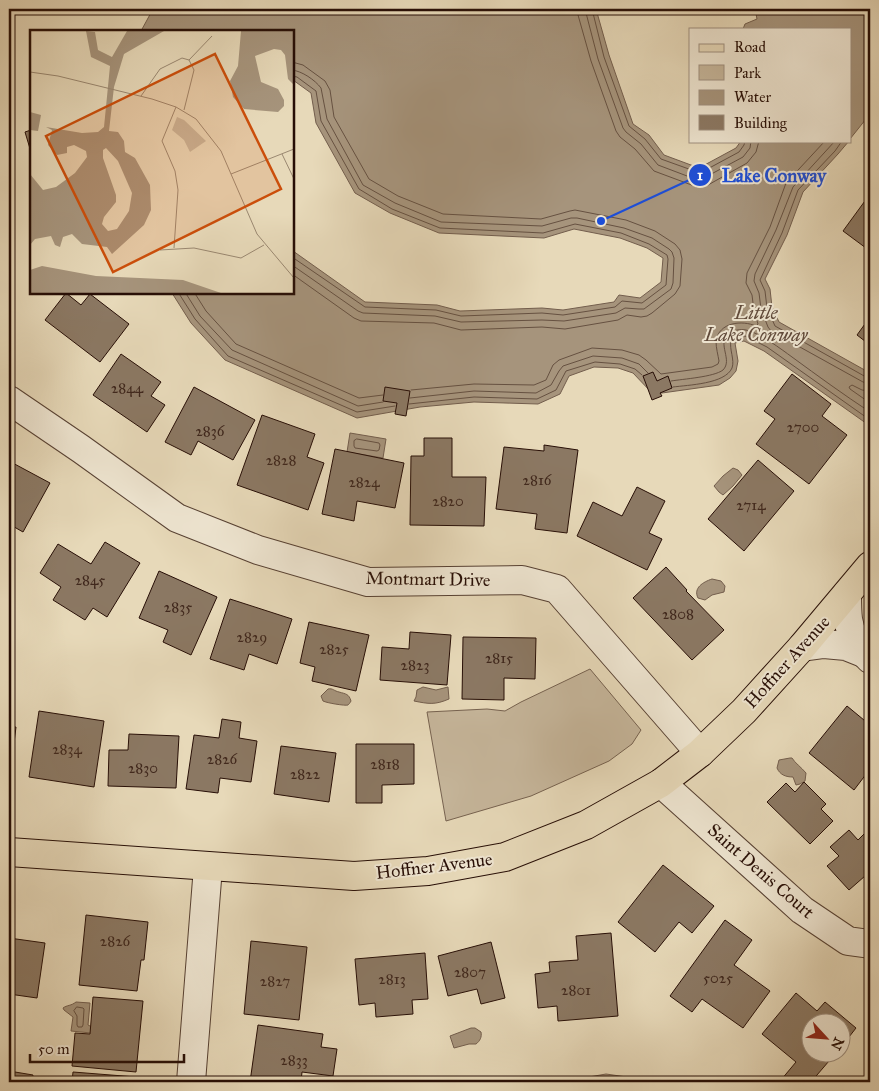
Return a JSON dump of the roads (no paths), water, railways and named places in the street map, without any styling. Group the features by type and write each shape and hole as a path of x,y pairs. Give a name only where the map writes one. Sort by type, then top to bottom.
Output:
{"main road":[{"name":"Hoffner Avenue","path":"9,852 354,876 428,871 505,857 586,825 661,783 700,753 744,711 802,647 870,566"}],"street":[{"name":"Montmart Drive","path":"9,400 81,448 177,518 258,550 368,582 522,580 557,589 700,753"},
{"path":"847,594 848,621 854,638 868,656"},
{"path":"802,647 824,644 846,646 868,656"},
{"name":"Saint Denis Court","path":"661,783 802,910 848,941 870,944"},
{"path":"191,1082 208,866"}],"water":[{"name":"Little Lake Conway","path":"153,9 596,9 609,55 633,124 649,135 664,155 699,168 736,148 740,142 848,142 803,192 787,235 765,279 770,289 772,307 779,322 870,373 870,426 764,351 744,341 735,343 738,361 736,371 730,378 719,385 652,393 633,373 618,368 594,367 569,376 560,394 538,404 474,402 420,407 357,418 225,360 191,323 173,294 294,294 294,252 365,302 437,305 460,311 542,308 563,310 614,302 619,295 640,298 661,282 663,258 647,248 620,238 574,229 544,238 439,233 390,213 355,193 316,123 311,93 294,81 294,30 142,30"},
{"path":"755,9 793,11 796,9 870,9 870,114 852,136 852,28 743,28 745,24 757,19"},
{"path":"350,433 386,439 383,458 347,452"},
{"path":"733,468 742,475 723,495 714,486"},
{"path":"712,579 721,581 725,586 724,592 712,595 705,600 698,598 698,588"},
{"path":"423,687 436,690 448,687 449,699 432,703 414,701 417,690"},
{"path":"328,689 347,695 351,702 346,705 323,701 321,696"},
{"path":"792,758 806,773 805,781 796,785 793,777 784,775 777,768 779,760"},
{"path":"76,1002 90,1003 88,1025 92,1027 91,1033 71,1031 73,1017 63,1008"},
{"path":"471,1028 481,1032 479,1042 454,1048 450,1036"},
{"path":"606,1074 654,1081 656,1082 561,1082"}],"place":[{"name":"Lake Conway","path":"601,221"}]}
